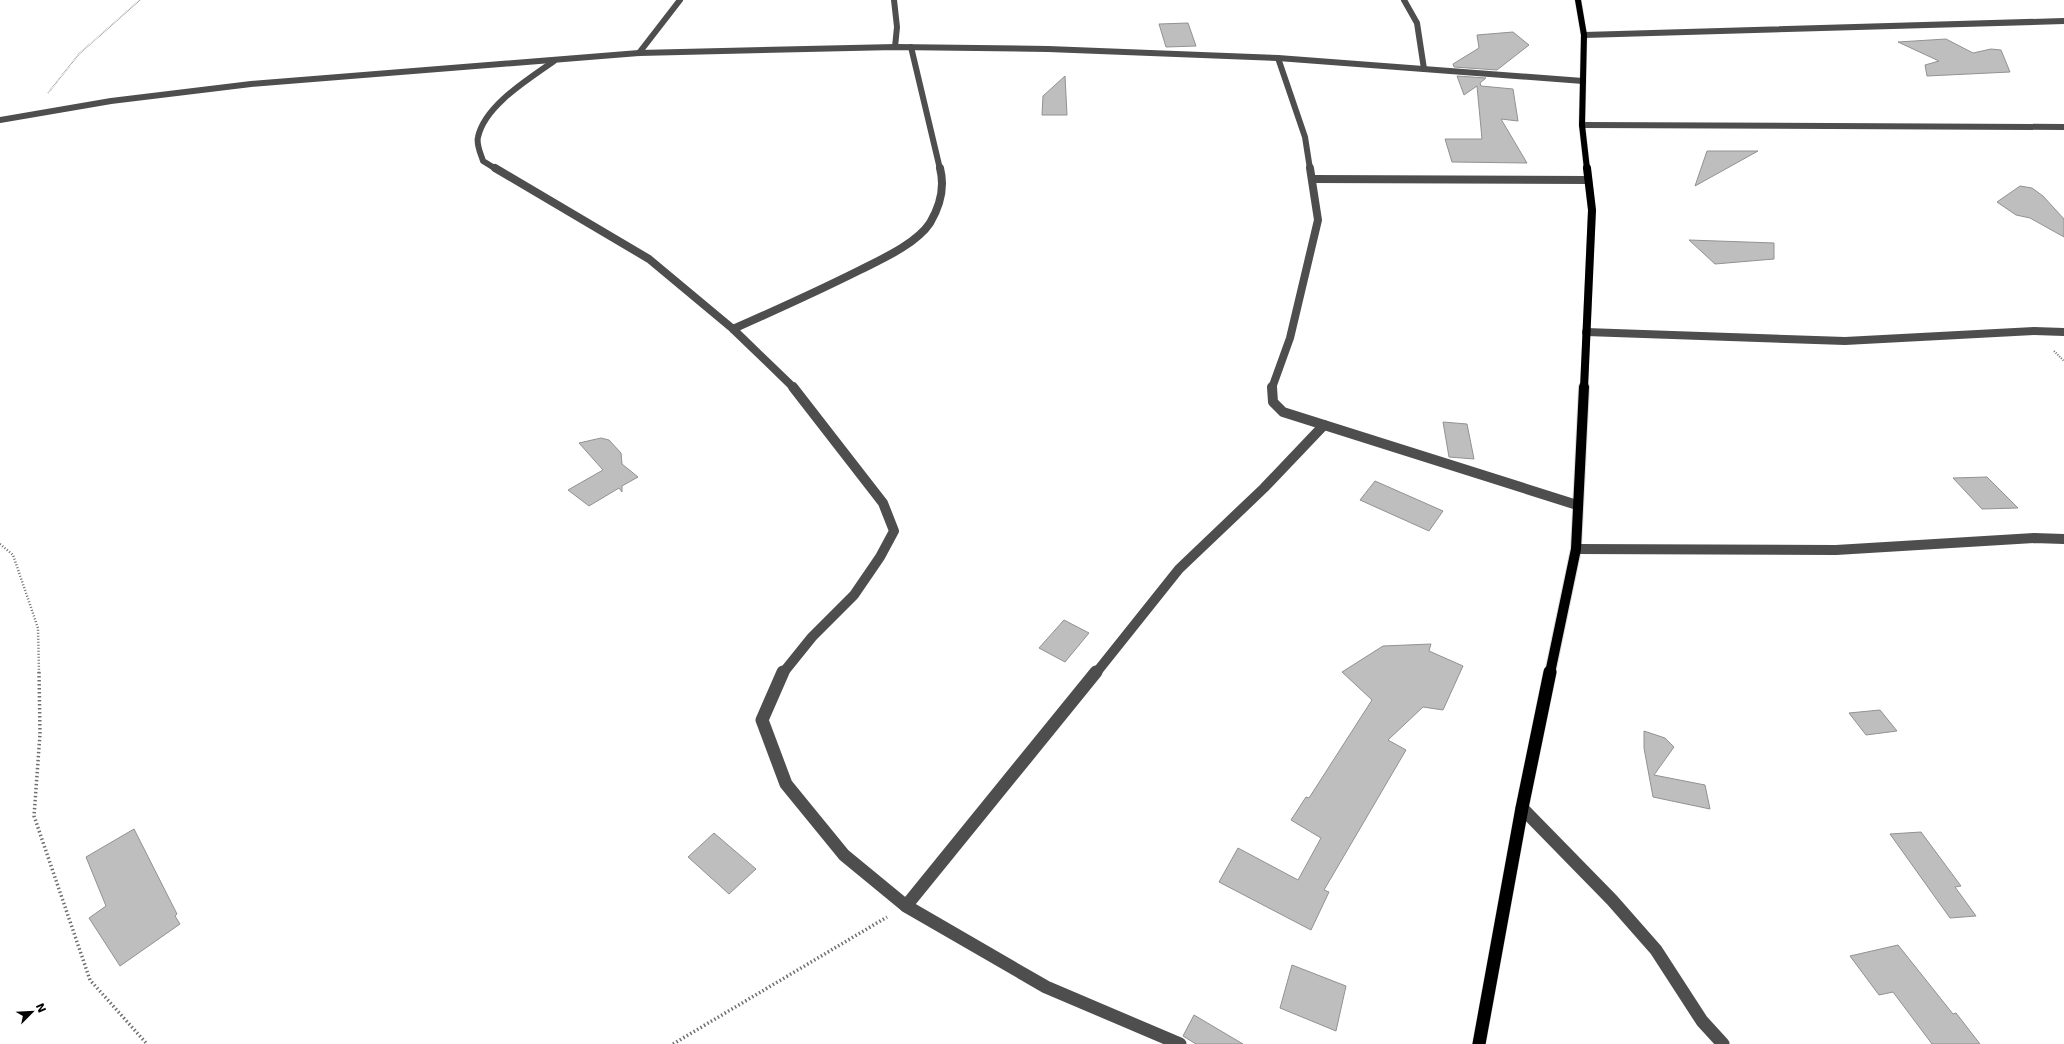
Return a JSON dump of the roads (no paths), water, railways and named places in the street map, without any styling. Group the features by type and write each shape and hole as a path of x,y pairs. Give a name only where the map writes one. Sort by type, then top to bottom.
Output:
{"main road":[{"path":"1479,1044 1522,808 1576,549 1592,210 1582,124 1584,35 1578,0"}],"street":[{"path":"639,53 680,0"},
{"path":"894,0 897,27 895,47"},
{"path":"1404,0 1417,23 1424,69"},
{"path":"1584,35 2064,21"},
{"path":"0,120 111,101 251,84 554,61 639,53 895,47 1056,49 1278,58 1583,81"},
{"path":"733,329 829,286 902,249 929,224 939,203 943,180 911,48"},
{"path":"1278,58 1305,137 1318,220 1290,338 1271,390 1273,402 1283,412 1577,505"},
{"path":"554,61 514,91 487,116 478,138 483,161 649,259 733,329 790,384 800,396 883,503 894,531 880,558 854,595 812,637 784,671 762,720 786,784 844,855 906,906 1046,987 1180,1044"},
{"path":"1582,124 2064,127"},
{"path":"1312,179 1588,180"},
{"path":"1586,332 1845,341 2034,331 2064,332"},
{"path":"906,906 1179,569 1264,488 1324,425"},
{"path":"1576,549 1836,550 2034,538 2064,539"},
{"path":"1522,808 1612,900 1656,950 1702,1021 1723,1044"}]}
